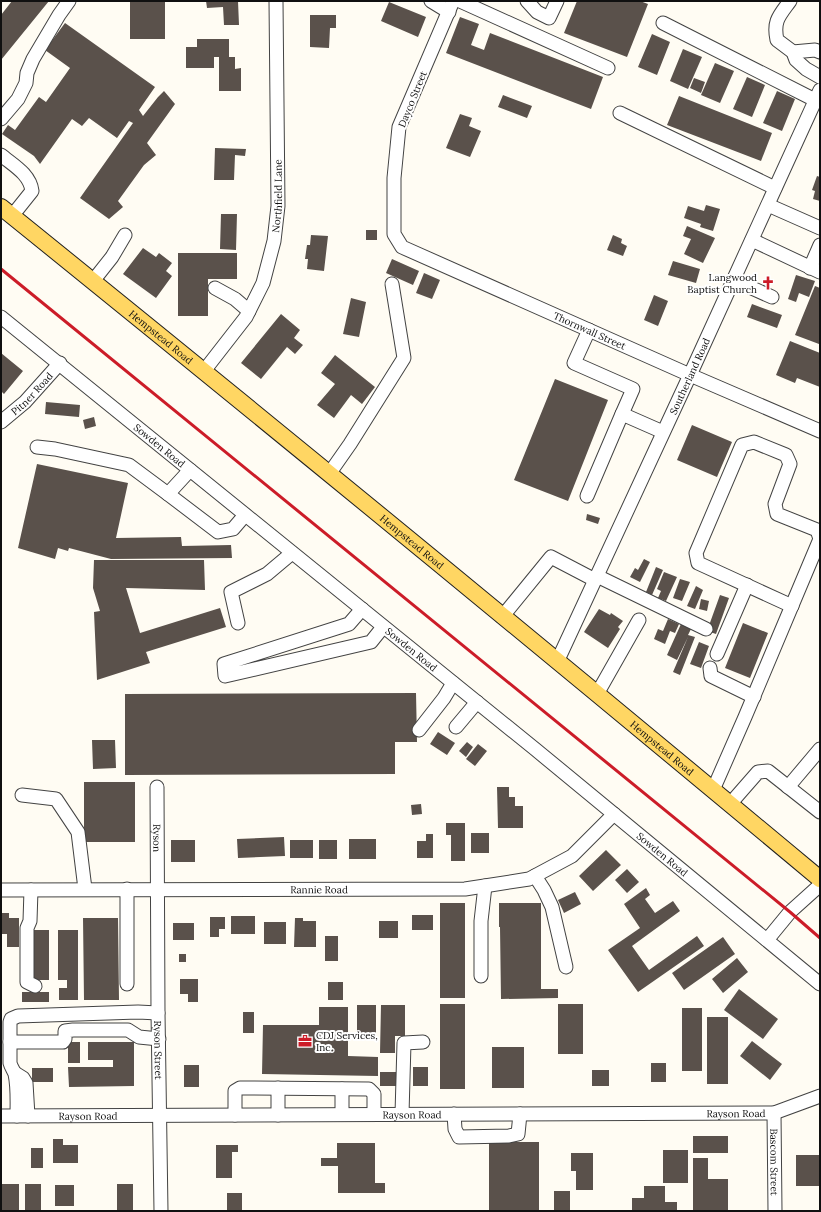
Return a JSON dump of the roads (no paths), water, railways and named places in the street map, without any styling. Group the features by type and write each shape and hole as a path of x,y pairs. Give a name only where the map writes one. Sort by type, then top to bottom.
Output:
{"main road":[{"name":"Hempstead Road","path":"7,212 204,371 820,879"}],"street":[{"path":"1,119 18,99 26,83 27,73 33,59 69,1"},
{"name":"Northfield Lane","path":"204,371 246,317 263,283 274,241 278,206 276,1"},
{"path":"431,1 451,7"},
{"path":"460,1 608,68"},
{"path":"527,1 537,12 550,18 556,1"},
{"path":"790,1 780,15 774,28 776,40 792,52 796,60 806,69 820,77"},
{"name":"Dayco Street","path":"394,203 394,178 399,128 451,7"},
{"path":"663,23 818,97"},
{"path":"792,52 815,50 820,52"},
{"name":"Southerland Road","path":"557,662 818,97"},
{"path":"620,113 775,188"},
{"path":"1,155 26,176 31,184 32,191 7,212"},
{"name":"Thornwall Street","path":"394,203 394,234 402,247 820,431"},
{"path":"768,205 820,228"},
{"path":"93,281 112,258 125,235"},
{"path":"752,240 815,270 820,245"},
{"path":"734,280 772,297"},
{"path":"329,474 350,444 404,358 392,284"},
{"path":"215,288 235,299 249,311"},
{"name":"Sowden Road","path":"1,317 60,363 245,515 477,702 820,984"},
{"path":"587,496 633,390 574,363 589,330"},
{"name":"Pitner Road","path":"1,422 25,402 60,363"},
{"path":"622,414 664,432"},
{"path":"713,790 754,696 792,606 820,539 817,530 777,514 775,504 790,464 786,455 754,442 742,446 696,553 698,562 792,606"},
{"path":"37,447 55,449 129,465 218,532 233,528 245,515"},
{"path":"168,494 190,470"},
{"path":"238,623 231,592 267,574 292,553"},
{"path":"502,617 551,557 706,629"},
{"path":"717,654 747,585"},
{"path":"362,609 350,624 224,664 225,676 371,642 383,627"},
{"path":"597,694 639,620"},
{"path":"710,668 711,676 754,696"},
{"path":"419,730 444,698 453,683"},
{"path":"456,727 477,702"},
{"path":"788,787 820,749"},
{"path":"730,804 758,772 768,771 820,812"},
{"name":"Ryson","path":"157,787 158,889"},
{"path":"22,795 56,799 78,832 85,889"},
{"name":"Rannie Road","path":"1,890 465,889 529,879 535,876 572,856 614,814"},
{"path":"535,876 552,907 566,967"},
{"path":"767,940 790,912 820,885"},
{"path":"481,976 481,920 485,886"},
{"path":"127,889 127,984"},
{"name":"Ryson Street","path":"158,889 161,1211"},
{"path":"31,890 30,921 27,928 27,982 35,986"},
{"path":"23,1116 26,1083 23,1078 11,1068 11,1019 18,1016 158,1013"},
{"path":"72,1014 73,1030"},
{"path":"10,1042 63,1042 65,1039 65,1030 128,1030 139,1037 159,1039"},
{"path":"402,1114 404,1043 423,1042"},
{"path":"235,1115 235,1091 240,1088 369,1089 374,1094 374,1114"},
{"path":"278,1088 278,1115"},
{"path":"342,1089 342,1114"},
{"name":"Rayson Road","path":"1,1116 774,1113 820,1096"},
{"name":"Bascom Street","path":"774,1113 775,1211"},
{"path":"454,1114 455,1129 459,1137 509,1136 518,1134 520,1114"},
{"path":"482,1114 483,1136"}],"railway":[{"path":"1,269 820,938"}],"place":[{"name":"Langwood Baptist Church","path":"768,283"},
{"name":"CDJ Services, Inc.","path":"305,1041"}]}
